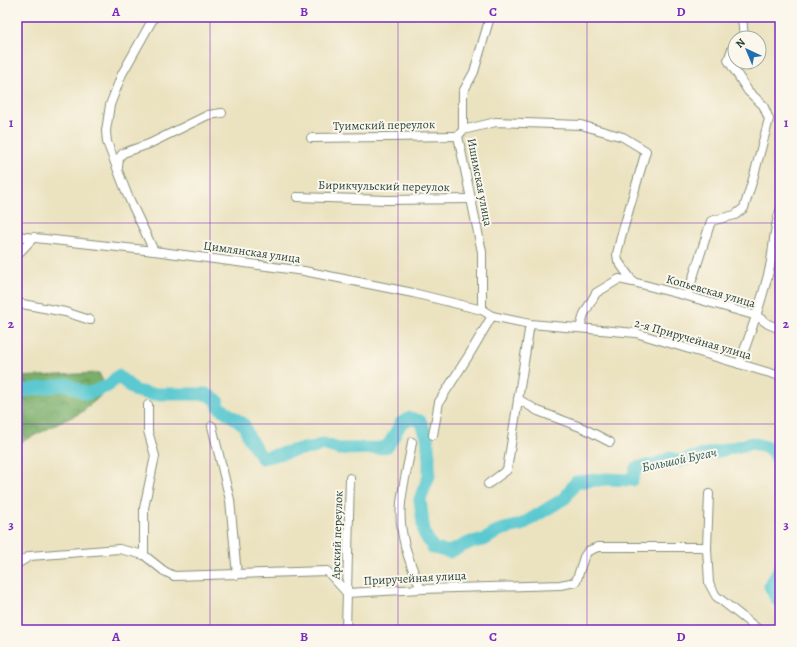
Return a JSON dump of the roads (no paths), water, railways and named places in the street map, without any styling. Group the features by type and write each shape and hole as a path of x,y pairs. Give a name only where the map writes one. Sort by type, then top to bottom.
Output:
{"street":[{"path":"154,17 122,74 110,105 106,131 107,142 127,194 154,251"},
{"name":"Ишимская улица","path":"482,310 482,252 460,133 463,92 474,72 490,17"},
{"path":"742,17 743,30"},
{"path":"687,296 711,221 735,215 744,208 769,118 763,104 748,90 735,70"},
{"path":"118,171 119,158 123,153 149,144 208,115 222,113"},
{"name":"Туимский переулок","path":"311,138 460,133 496,122 581,125 623,138 646,151 617,254 618,261 633,282"},
{"name":"Бирикчульский переулок","path":"297,197 387,200 471,199"},
{"path":"739,364 757,316 769,269 777,220 780,211"},
{"name":"Цимлянская улица","path":"17,236 154,251 304,271 413,292 482,310"},
{"path":"17,255 34,237"},
{"name":"Копьевская улица","path":"580,328 584,314 596,293 619,279 757,316 768,324 780,329"},
{"path":"17,303 66,312 90,320"},
{"name":"2-я Приручейная улица","path":"482,310 492,316 530,324 636,333 780,376"},
{"path":"433,435 439,402 469,356 492,316"},
{"path":"488,484 506,470 530,324"},
{"path":"518,399 538,411 583,428 610,442"},
{"path":"144,555 144,508 155,456 148,431 148,405"},
{"path":"212,426 230,500 237,575"},
{"path":"412,442 401,504 402,536 409,562 421,589"},
{"name":"Арский переулок","path":"346,630 350,478"},
{"path":"709,494 707,548 709,583 716,596 759,630"},
{"name":"Приручейная улица","path":"17,564 30,556 119,549 144,555 164,571 174,576 328,572 347,593 421,589 560,585 576,582 584,557 588,551 598,547 707,548"}],"waterway":[{"name":"Большой Бугач","path":"17,392 67,384 87,394 108,386 118,376 136,391 150,394 206,394 217,400 219,407 244,425 249,438 262,458 301,449 313,448 323,444 339,449 380,448 388,446 401,423 410,418 420,421 427,436 429,456 429,476 420,499 424,533 433,548 449,552 471,542 484,540 500,530 521,525 565,498 576,482 607,479 632,480 636,468 653,465 670,458 679,461 752,443 771,450 780,462"},
{"name":"Большой Бугач","path":"780,568 770,586 777,600 780,601"}]}
